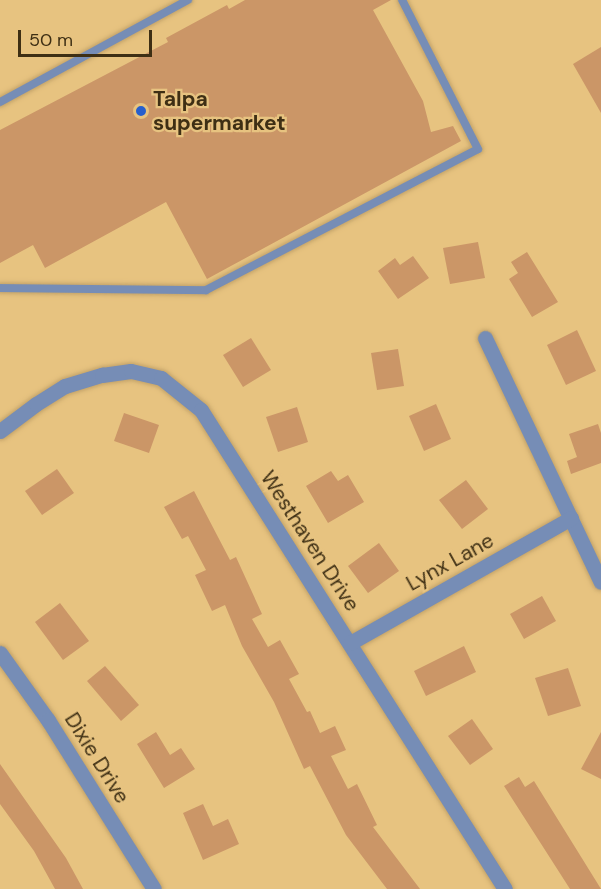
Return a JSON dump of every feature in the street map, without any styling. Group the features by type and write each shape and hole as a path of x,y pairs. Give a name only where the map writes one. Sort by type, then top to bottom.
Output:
{"street":[{"path":"485,338 601,582"},
{"name":"Westhaven Drive","path":"0,431 65,386 102,375 131,371 161,378 201,410 505,889"},
{"name":"Lynx Lane","path":"350,643 571,518"},
{"name":"Dixie Drive","path":"0,653 48,720 154,889"}],"lane":[{"path":"0,102 188,0"},
{"path":"0,288 206,290 478,149 402,0"}],"building":[{"path":"245,0 391,0 373,10 423,101 431,132 453,126 461,141 207,279 166,202 45,268 33,245 0,263 0,130 168,42 166,38 227,5 229,9"},
{"path":"601,47 601,113 573,64"},
{"path":"478,242 485,278 450,284 443,248"},
{"path":"527,252 558,302 532,317 509,279 518,273 511,262"},
{"path":"413,256 429,278 398,299 378,271 395,258 400,265"},
{"path":"577,330 596,371 566,385 547,345"},
{"path":"251,338 271,370 243,387 223,355"},
{"path":"398,349 404,386 377,390 371,353"},
{"path":"436,404 451,439 424,451 409,416"},
{"path":"297,407 308,442 278,452 266,417"},
{"path":"124,413 159,425 149,453 114,441"},
{"path":"598,424 601,433 601,463 571,474 567,461 577,457 569,434"},
{"path":"57,469 74,493 42,515 25,491"},
{"path":"331,471 338,481 348,475 364,502 328,523 306,486"},
{"path":"466,480 488,509 462,529 439,500"},
{"path":"194,491 230,560 236,557 262,614 252,619 268,647 280,640 299,674 289,679 307,712 310,711 320,733 335,726 346,750 331,756 348,789 357,784 377,825 373,827 420,889 387,889 346,835 310,766 304,769 274,702 242,646 225,605 212,611 195,575 206,570 188,536 182,539 164,507"},
{"path":"379,543 399,571 368,593 348,566"},
{"path":"542,596 556,621 524,639 510,614"},
{"path":"60,603 89,641 63,660 35,622"},
{"path":"464,646 476,672 426,696 414,671"},
{"path":"105,666 139,705 121,721 87,681"},
{"path":"568,668 581,706 548,716 535,678"},
{"path":"472,719 493,749 470,765 448,736"},
{"path":"156,732 170,755 181,748 195,769 164,788 137,744"},
{"path":"601,732 601,779 581,769"},
{"path":"0,764 66,858 83,889 55,889 34,851 0,804"},
{"path":"519,777 525,787 534,781 601,889 570,889 504,786"},
{"path":"203,804 213,826 228,819 239,844 203,860 183,813"}],"place":[{"name":"Talpa supermarket","path":"141,111"}]}
